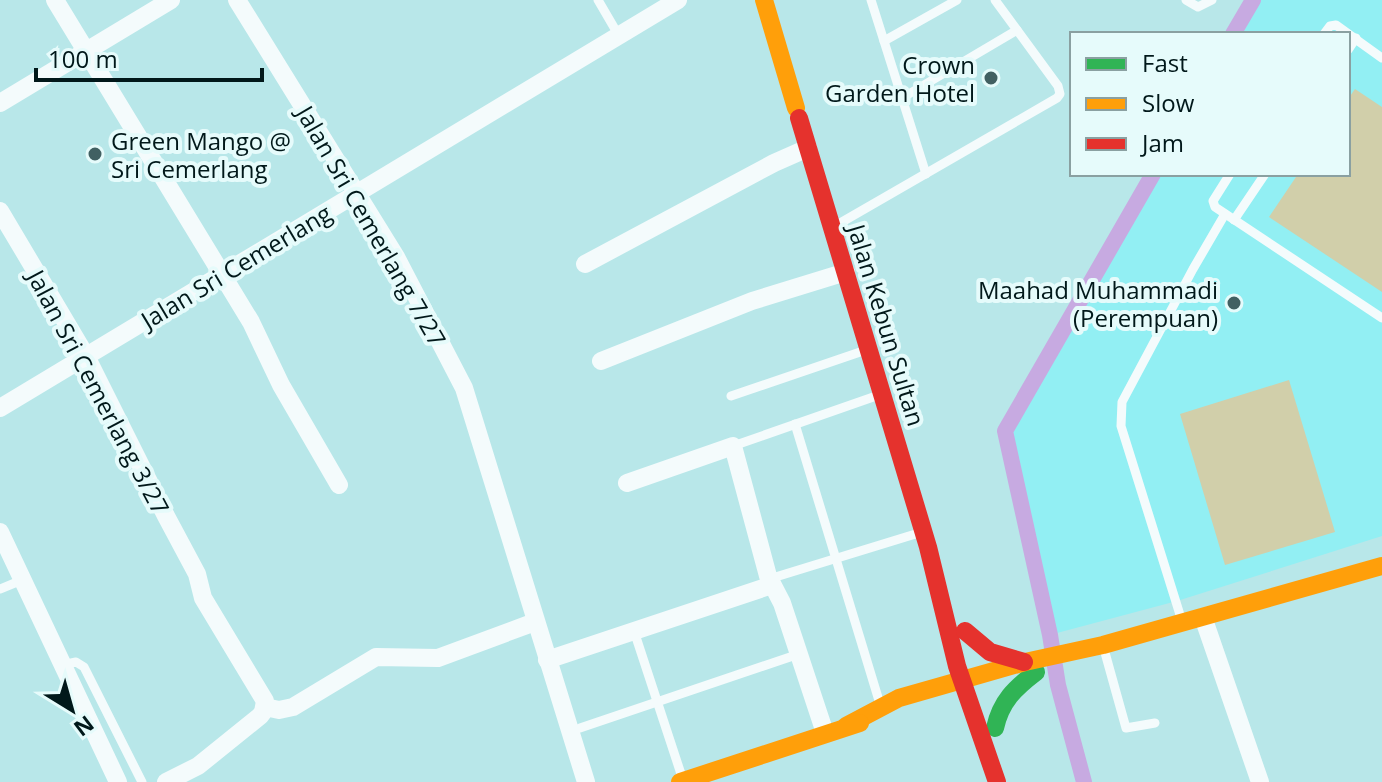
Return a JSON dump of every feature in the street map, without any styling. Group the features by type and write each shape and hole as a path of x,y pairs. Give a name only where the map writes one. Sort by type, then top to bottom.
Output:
{"main road":[{"name":"Jalan Kebun Sultan","path":"764,0 926,539 938,601 995,728 1013,782"},
{"name":"Jalan Kebun Sultan","path":"926,539 956,600 997,782"},
{"path":"846,726 899,698 973,684 1382,566"},
{"path":"965,631 990,652 1035,666"},
{"path":"995,728 1004,698 1035,666"},
{"path":"682,781 846,726 903,713 973,684"}],"street":[{"path":"55,0 223,274 251,322 281,385 339,485"},
{"path":"0,103 171,0"},
{"name":"Jalan Sri Cemerlang 7/27","path":"237,0 396,257 470,402 586,782"},
{"name":"Jalan Sri Cemerlang","path":"0,408 672,2"},
{"path":"585,264 808,148"},
{"name":"Jalan Sri Cemerlang 3/27","path":"0,211 86,356 197,574 203,598 263,695 265,707"},
{"path":"601,361 752,301 846,272"},
{"path":"627,483 733,446 770,582 782,603 825,733"},
{"path":"0,532 118,782"},
{"path":"547,660 770,582"},
{"path":"1203,617 1260,782"},
{"path":"166,782 198,766 260,716 265,707 279,710 293,707 376,657 438,658 535,622"}],"lane":[{"path":"598,0 619,36"},
{"path":"871,0 926,174"},
{"path":"884,41 957,0"},
{"path":"832,227 1060,94 1058,86 995,0"},
{"path":"1186,0 1198,7 1212,0"},
{"path":"1326,32 1335,24 1347,32"},
{"path":"902,98 1017,30"},
{"path":"1350,34 1382,58"},
{"path":"1350,47 1356,38"},
{"path":"1229,176 1213,201 1215,207 1382,318"},
{"path":"1183,623 1121,426 1122,402 1230,217 1263,176"},
{"path":"731,396 869,349"},
{"path":"733,446 882,394"},
{"path":"795,424 881,707"},
{"path":"770,582 836,559 926,539"},
{"path":"0,589 22,580"},
{"path":"634,631 682,781"},
{"path":"1103,645 1126,728 1155,723"},
{"path":"580,728 799,654"},
{"path":"62,665 76,662 84,667 142,782"}],"shaded area":[{"name":"Maahad Muhammadi (Perempuan)","path":"1261,0 1382,0 1382,536 1177,601 1057,633 1012,431 1160,176 1350,176 1350,32 1243,32"},
{"path":"1355,89 1382,107 1382,292 1269,217 1297,176 1350,176 1350,96"},
{"path":"1289,380 1335,532 1225,565 1180,414"}],"waterway":[{"path":"1234,32 1253,0"},
{"path":"1084,782 1058,685 1005,431 1152,176"}],"traffic: fast":[{"path":"995,728 1010,696 1036,672"}],"traffic: slow":[{"path":"764,0 796,108"},
{"path":"846,726 899,698 1025,662 1103,645 1382,566"},
{"path":"680,782 860,723"}],"traffic: jam":[{"path":"799,118 928,547 957,666 997,782"},
{"path":"965,631 990,652 1024,662"}],"place":[{"name":"Crown Garden Hotel","path":"991,78"},
{"name":"Green Mango @ Sri Cemerlang","path":"95,154"},
{"name":"Maahad Muhammadi (Perempuan)","path":"1234,303"}]}
